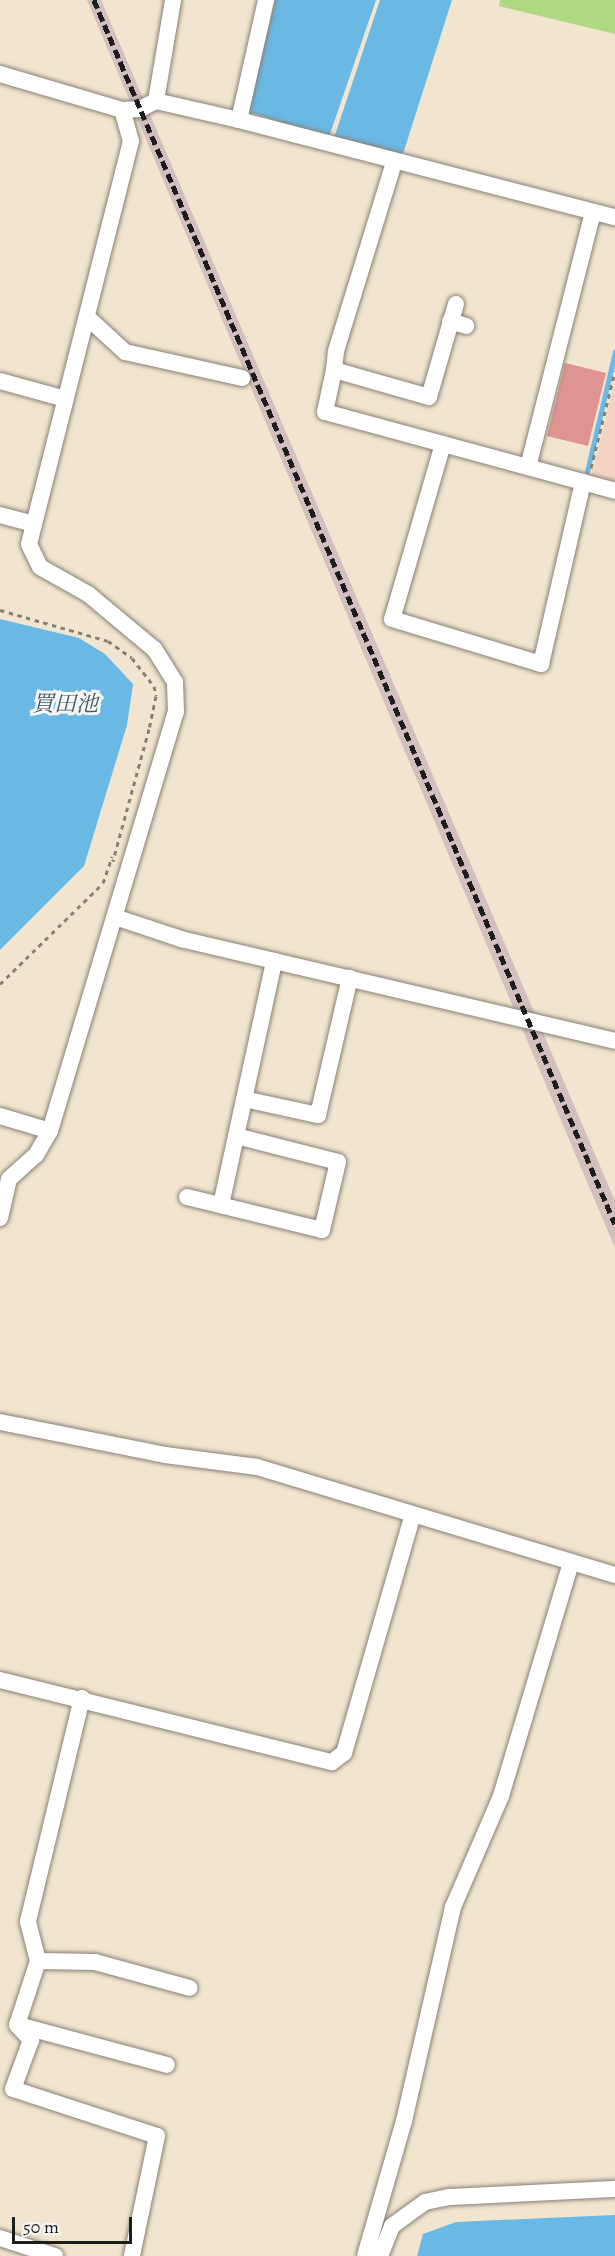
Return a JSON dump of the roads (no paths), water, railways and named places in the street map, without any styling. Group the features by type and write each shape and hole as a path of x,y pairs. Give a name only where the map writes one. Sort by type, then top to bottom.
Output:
{"street":[{"path":"156,101 173,0"},
{"path":"238,120 266,0"},
{"path":"0,74 122,110 140,109 156,101 238,120 394,163 615,217"},
{"path":"0,1218 9,1179 36,1155 50,1131 176,712 175,682 159,656 133,628 88,594 40,567 29,544 131,141 122,110"},
{"path":"394,163 336,351 326,412 615,490"},
{"path":"528,467 593,212"},
{"path":"334,370 429,397 458,324 456,304"},
{"path":"87,317 125,352 242,378"},
{"path":"0,381 66,399"},
{"path":"443,444 392,619 541,664 585,482"},
{"path":"0,515 34,524"},
{"path":"115,917 181,939 615,1041"},
{"path":"221,1205 274,961"},
{"path":"244,1099 318,1115 350,978"},
{"path":"0,1116 50,1131"},
{"path":"187,1197 322,1230 338,1162 236,1136"},
{"path":"0,1422 165,1455 257,1467 412,1517 615,1575"},
{"path":"0,1680 82,1698 332,1762 344,1753 412,1517"},
{"path":"365,2256 404,2121 453,1906 501,1796 571,1562"},
{"path":"17,2025 38,1961 28,1922 82,1698"},
{"path":"38,1961 95,1962 190,1988"},
{"path":"17,2025 167,2065"},
{"path":"17,2025 31,2040 13,2089 157,2136 132,2256"},
{"path":"380,2256 392,2226 424,2202 449,2197 615,2189"},
{"path":"0,2238 55,2256"}],"water":[{"path":"275,0 376,0 329,137 248,112"},
{"path":"380,0 452,0 402,157 334,138"},
{"name":"買田池","path":"0,619 79,638 105,654 133,684 127,725 84,866 0,950"},
{"path":"615,2215 615,2256 417,2256 423,2234 456,2222"}],"waterway":[{"path":"587,472 615,352"}],"railway":[{"path":"94,0 615,1224"}]}
